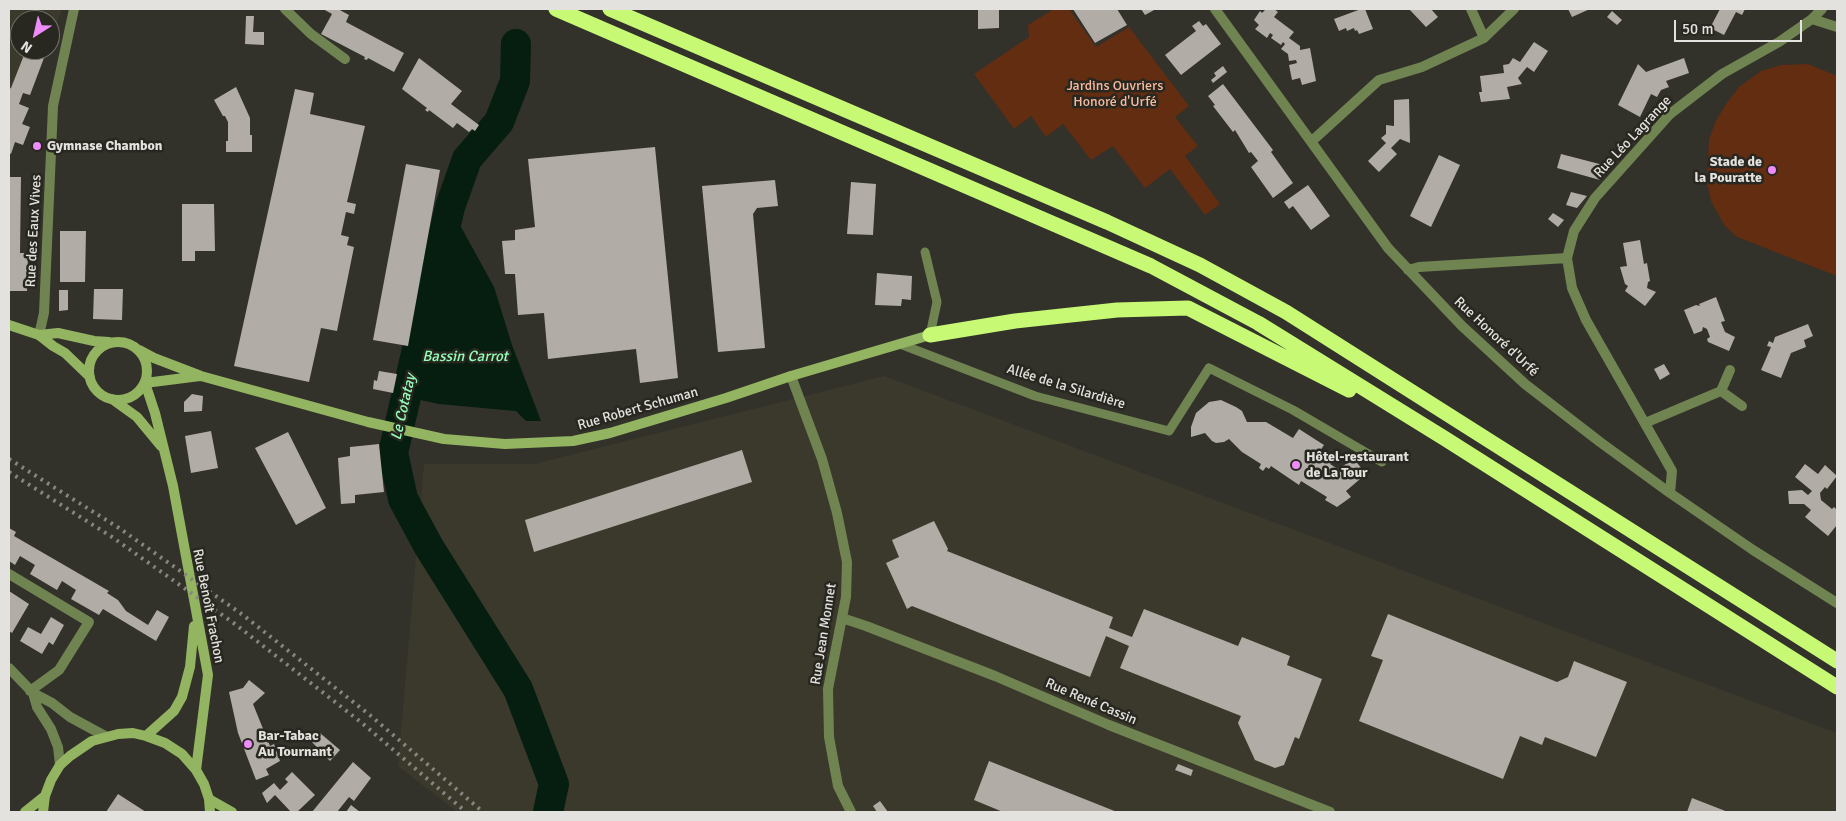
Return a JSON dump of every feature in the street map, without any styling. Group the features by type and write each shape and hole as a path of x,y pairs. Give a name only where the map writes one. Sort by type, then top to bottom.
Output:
{"highway":[{"path":"556,9 1151,266 1258,324 1444,438 1837,686"},
{"path":"610,9 1107,222 1200,265 1286,312 1837,661"},
{"path":"930,335 1016,321 1117,310 1188,308 1444,438"}],"main road":[{"path":"9,325 39,335 65,353 90,377 97,391 103,396 118,400 131,397 145,383 147,366 144,357 139,350 126,342 94,341 58,333 39,335"},
{"name":"Rue Robert Schuman","path":"139,350 154,358 201,376 416,434 496,444 573,441 610,433 930,335"},
{"path":"90,377 90,364 95,352 111,342"},
{"name":"Rue Robert Schuman","path":"145,383 201,376"},
{"name":"Rue Benoît Frachon","path":"145,383 155,414 173,486 195,615 208,675 196,770"},
{"name":"Rue Benoît Frachon","path":"111,399 137,417 163,448"},
{"path":"146,736 174,711 182,697 190,668 195,615"},
{"path":"43,812 45,796 51,780 60,765 80,747 105,736 118,734 146,736 165,743 177,751 196,770 204,784 210,812"},
{"path":"25,812 45,796"},
{"path":"208,799 232,812"}],"street":[{"name":"Rue des Eaux Vives","path":"39,335 44,314 53,106 74,9"},
{"path":"285,9 311,34 345,59"},
{"name":"Rue Honoré d'Urfé","path":"1215,9 1388,248 1462,326 1525,384 1670,493 1753,550 1837,603"},
{"path":"1471,9 1484,38"},
{"path":"1312,141 1379,80 1422,67 1484,38 1514,9"},
{"name":"Rue Léo Lagrange","path":"1670,493 1672,471 1586,320 1572,288 1567,258 1574,231 1595,198 1670,114 1722,74 1779,42 1812,19 1822,9"},
{"path":"1812,19 1837,27"},
{"path":"1408,270 1419,267 1567,258"},
{"path":"1645,422 1721,391 1730,370"},
{"name":"Rue Jean Monnet","path":"791,376 822,459 837,514 847,562 846,597 828,689 829,738 838,786 851,812"},
{"path":"1721,391 1742,406"},
{"path":"9,574 89,622 59,670 32,692"},
{"name":"Rue René Cassin","path":"842,618 995,676 1109,725 1330,812"},
{"path":"9,668 32,692 52,703 70,717 105,736"},
{"path":"32,692 37,707 51,729 58,747 60,765"}],"lane":[{"path":"925,252 937,302 930,335"},
{"name":"Allée de la Silardière","path":"900,344 1035,396 1170,431 1209,368 1293,410 1382,462"}],"shaded area":[{"path":"9,9 62,9 60,15 60,10 10,10 10,60 43,60 30,95 23,93 19,104 29,108 23,124 30,127 23,145 15,142 11,154 9,153"},
{"path":"884,376 1837,733 1837,812 457,812 398,766 424,464 535,464"}],"green space":[{"name":"Jardins Ouvriers Honoré d'Urfé","path":"1054,9 1069,9 1096,47 1129,27 1189,106 1175,117 1198,146 1185,156 1220,204 1205,215 1170,169 1145,188 1113,146 1091,160 1063,124 1046,137 1031,116 1014,129 974,74 1029,37 1028,25"},
{"name":"Stade de la Pouratte","path":"1808,64 1837,76 1837,276 1737,237 1725,226 1718,214 1711,201 1707,183 1709,139 1716,121 1739,87 1761,71 1781,65"}],"water":[{"name":"Bassin Carrot","path":"450,207 494,287 512,345 541,421 526,421 516,411 439,404 406,397"}],"building":[{"path":"323,9 338,9 349,15 346,22 404,53 394,72 368,58 367,60 364,59 365,57 321,34 332,14"},
{"path":"978,9 999,9 999,28 978,29"},
{"path":"1073,9 1117,9 1127,25 1095,43"},
{"path":"1141,9 1156,9 1145,15"},
{"path":"1266,9 1274,9 1278,12 1274,17 1294,32 1289,38 1300,46 1300,50 1310,48 1316,81 1302,85 1300,78 1292,80 1289,65 1297,63 1296,60 1289,61 1288,54 1281,49 1285,44 1283,42 1281,45 1271,38 1273,35 1270,33 1267,38 1255,29 1259,25 1254,20 1260,11 1262,13"},
{"path":"1365,9 1373,29 1359,34 1354,28 1347,31 1346,28 1339,31 1334,19"},
{"path":"1409,9 1431,9 1438,17 1426,27"},
{"path":"1568,9 1590,9 1572,17"},
{"path":"1720,9 1745,9 1742,15 1736,12 1724,35 1710,28"},
{"path":"1612,11 1622,20 1617,25 1607,17"},
{"path":"246,16 254,16 253,32 264,32 264,45 245,44"},
{"path":"1199,21 1203,26 1206,24 1221,44 1181,75 1165,55 1196,31 1192,26"},
{"path":"1534,42 1548,51 1534,72 1527,67 1518,78 1522,84 1507,87 1510,99 1481,102 1479,92 1482,92 1480,76 1504,73 1503,65 1509,64 1513,58 1520,62"},
{"path":"419,58 462,91 451,104 479,125 475,131 472,129 469,132 457,123 453,128 429,110 428,112 425,110 427,108 402,89"},
{"path":"1684,58 1689,73 1666,81 1669,87 1661,90 1657,97 1651,94 1640,117 1618,105 1638,64 1646,72"},
{"path":"22,60 43,60 30,95 23,93 19,104 29,108 22,124 30,127 23,145 15,142 11,154 9,153 9,89"},
{"path":"1223,66 1227,72 1213,83 1211,80 1216,76 1214,73"},
{"path":"1223,84 1273,150 1271,152 1293,183 1273,198 1251,167 1258,161 1251,152 1249,153 1235,130 1233,132 1213,106 1215,105 1208,96"},
{"path":"236,87 250,118 252,152 226,152 228,122 214,100"},
{"path":"295,89 314,93 310,114 365,126 347,202 356,204 354,214 346,212 341,235 349,237 347,245 354,247 337,331 321,328 309,382 234,366"},
{"path":"1409,99 1410,143 1400,139 1391,148 1397,154 1379,172 1368,161 1386,143 1381,138 1386,134 1386,125 1394,126 1394,100"},
{"path":"655,147 678,378 640,383 636,349 548,359 544,313 518,315 515,274 505,274 502,241 515,240 515,230 535,227 528,159"},
{"path":"1561,154 1611,167 1600,180 1557,168"},
{"path":"1439,155 1460,165 1431,227 1410,216"},
{"path":"406,164 440,170 408,346 373,340"},
{"path":"9,177 21,177 20,253 28,253 27,291 9,291"},
{"path":"775,180 778,206 757,208 753,214 765,348 718,352 702,186"},
{"path":"851,182 876,184 873,235 847,234"},
{"path":"1308,185 1330,216 1311,230 1293,206 1289,209 1284,202"},
{"path":"1571,192 1587,196 1577,208 1566,205"},
{"path":"182,204 214,204 215,251 195,251 195,261 182,261"},
{"path":"1553,213 1564,220 1558,227 1548,219"},
{"path":"60,231 86,231 85,282 60,282"},
{"path":"1640,240 1644,264 1647,263 1650,281 1647,288 1656,292 1645,306 1625,291 1628,286 1625,284 1620,267 1627,266 1623,243"},
{"path":"877,273 912,276 911,300 902,299 901,306 875,305"},
{"path":"94,289 123,289 122,320 93,319"},
{"path":"59,290 68,290 68,310 59,311"},
{"path":"1716,297 1725,321 1721,322 1725,332 1735,337 1729,351 1708,342 1707,339 1710,337 1707,329 1703,327 1702,331 1694,334 1684,310 1696,305 1700,306 1699,304"},
{"path":"1808,324 1813,336 1804,340 1806,347 1791,353 1781,378 1761,370 1771,347 1767,346 1769,341 1773,343 1775,337"},
{"path":"1664,364 1670,374 1660,380 1654,369"},
{"path":"379,371 397,374 393,393 373,389 374,380 377,381"},
{"path":"192,394 203,396 202,411 184,412 184,402"},
{"name":"Hôtel-restaurant de La Tour","path":"1221,400 1242,411 1247,422 1266,422 1293,438 1299,429 1324,445 1318,454 1332,463 1330,464 1338,469 1354,459 1366,474 1346,491 1351,497 1337,507 1325,500 1327,497 1301,481 1299,485 1271,466 1269,469 1266,467 1263,471 1259,468 1261,464 1242,452 1229,439 1216,443 1205,433 1191,437 1191,427 1196,413 1209,402"},
{"path":"211,431 218,468 191,473 185,436"},
{"path":"288,432 326,508 296,525 255,448"},
{"path":"379,444 384,492 355,495 355,503 341,504 338,458 350,456 350,447"},
{"path":"742,450 752,482 534,552 525,520"},
{"path":"1805,464 1818,474 1825,465 1837,476 1827,489 1825,487 1820,493 1821,500 1832,509 1834,507 1837,510 1837,525 1828,536 1805,517 1811,510 1804,504 1789,504 1788,491 1802,490 1808,495 1812,491 1795,477"},
{"path":"934,521 948,549 947,551 1113,617 1109,628 1132,637 1144,609 1238,646 1242,637 1290,656 1287,665 1322,679 1299,739 1295,737 1284,765 1275,768 1255,760 1238,723 1241,716 1120,668 1129,646 1106,636 1090,677 912,606 907,609 886,563 899,557 892,540"},
{"path":"9,528 16,532 14,536 109,591 107,593 118,600 126,611 148,625 157,610 169,617 156,641 103,609 99,615 71,599 76,590 62,581 57,590 30,574 35,565 20,556 15,565 9,561"},
{"path":"9,591 29,604 12,633 9,631"},
{"path":"1388,614 1557,682 1568,677 1574,661 1627,682 1596,757 1545,737 1542,745 1520,736 1503,779 1359,721 1383,660 1371,656"},
{"path":"51,617 64,625 53,645 49,642 42,654 20,641 28,627 41,634"},
{"path":"249,680 265,693 253,704 270,746 274,744 280,761 266,769 269,775 256,780 238,733 229,692 243,688"},
{"path":"320,733 340,750 330,761 312,742"},
{"path":"989,761 1117,812 1003,812 974,800"},
{"path":"353,762 371,778 354,801 349,797 337,812 312,812"},
{"path":"1178,764 1193,770 1191,776 1175,770"},
{"path":"292,772 315,795 297,812 291,812 275,795 267,803 262,793 274,783 280,790 288,782 285,779"},
{"path":"118,794 146,812 106,812"},
{"path":"1692,798 1728,812 1687,812"},
{"path":"880,801 888,812 877,812 873,806"},
{"path":"351,805 360,812 346,812"}],"waterway":[{"name":"Le Cotatay","path":"516,44 515,81 499,122 467,159 450,207 393,453 403,499 429,547 518,689 554,784 548,812"}],"railway":[{"path":"9,459 119,528 243,615 371,716 483,812"},
{"path":"9,472 112,537 235,624 362,723 466,812"}],"place":[{"name":"Gymnase Chambon","path":"37,146"},
{"name":"Stade de la Pouratte","path":"1772,170"},
{"name":"Hôtel-restaurant de La Tour","path":"1296,465"},
{"name":"Bar-Tabac Au Tournant","path":"248,744"}]}
